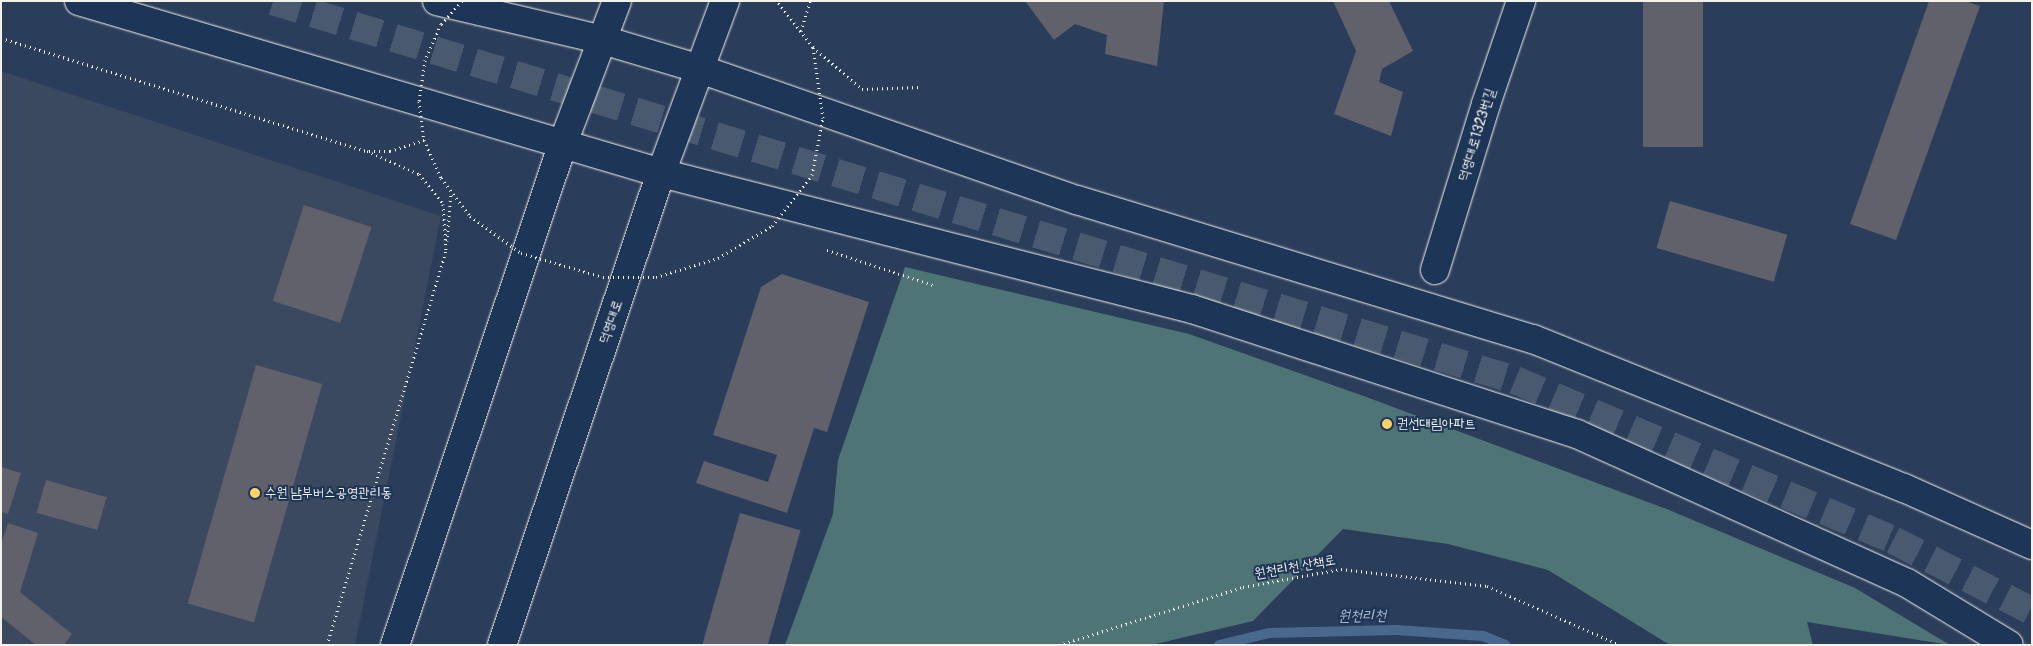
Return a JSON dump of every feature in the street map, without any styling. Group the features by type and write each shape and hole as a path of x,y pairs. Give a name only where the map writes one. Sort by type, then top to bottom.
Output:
{"main road":[{"path":"79,1 563,143 661,174 1192,309 1577,434 1907,583 2009,645"},
{"path":"437,1 603,40 700,69 1077,200 1533,339 1904,488 2032,546"},
{"path":"395,645 563,143 617,1"},
{"name":"덕영대로","path":"502,645 661,174 725,1"},
{"name":"덕영대로1323번길","path":"1435,270 1486,104 1521,1"}],"path":[{"path":"462,1 441,24 425,60 419,101 424,140 441,178 470,216 521,253 603,278 656,277 718,258 772,226 812,175 824,118 813,47"},
{"path":"777,1 813,47 862,89 921,87"},
{"path":"800,31 810,1"},
{"path":"1,38 367,150 419,174 443,204 446,252"},
{"path":"367,150 390,151 424,140"},
{"path":"327,645 446,252 452,192"},
{"path":"772,226 781,230"},
{"path":"817,246 844,258 933,285"},
{"name":"원천리천 산책로","path":"1059,645 1242,587 1340,569 1487,586 1620,645"}],"shaded area":[{"path":"1,71 441,216 355,645 1,645"}],"green space":[{"path":"905,267 1189,334 1369,398 1669,510 1855,588 1950,645 1807,622 1813,645 1670,645 1548,570 1448,544 1343,529 1253,621 1151,645 785,645 833,514 838,460"}],"building":[{"path":"1025,1 1164,1 1157,66 1105,54 1107,35 1075,24 1054,40"},
{"path":"1333,1 1389,1 1413,51 1382,69 1379,82 1403,92 1391,136 1334,114 1356,51"},
{"path":"1643,1 1703,1 1703,147 1643,147"},
{"path":"1929,1 1965,1 1980,6 1896,240 1850,224"},
{"path":"1670,201 1787,235 1774,282 1656,248"},
{"path":"304,205 372,227 340,323 273,301"},
{"path":"782,274 869,302 827,432 814,428 787,513 696,483 704,461 768,482 777,455 713,435 761,287"},
{"name":"수원 남부버스공영관리동","path":"256,365 322,384 254,622 188,603"},
{"path":"1,467 21,473 8,514 1,512"},
{"path":"46,480 107,497 97,530 37,513"},
{"path":"740,513 801,530 768,645 702,645"},
{"path":"8,523 38,533 20,592 72,634 64,645 36,645 1,617 1,544"}],"waterway":[{"name":"원천리천","path":"1219,645 1269,633 1396,630 1483,636 1505,645"}],"tunnel":[{"path":"273,1 1515,380 1893,540 2032,611"}],"place":[{"name":"권선대림아파트","path":"1387,424"},
{"name":"수원 남부버스공영관리동","path":"255,493"}]}
